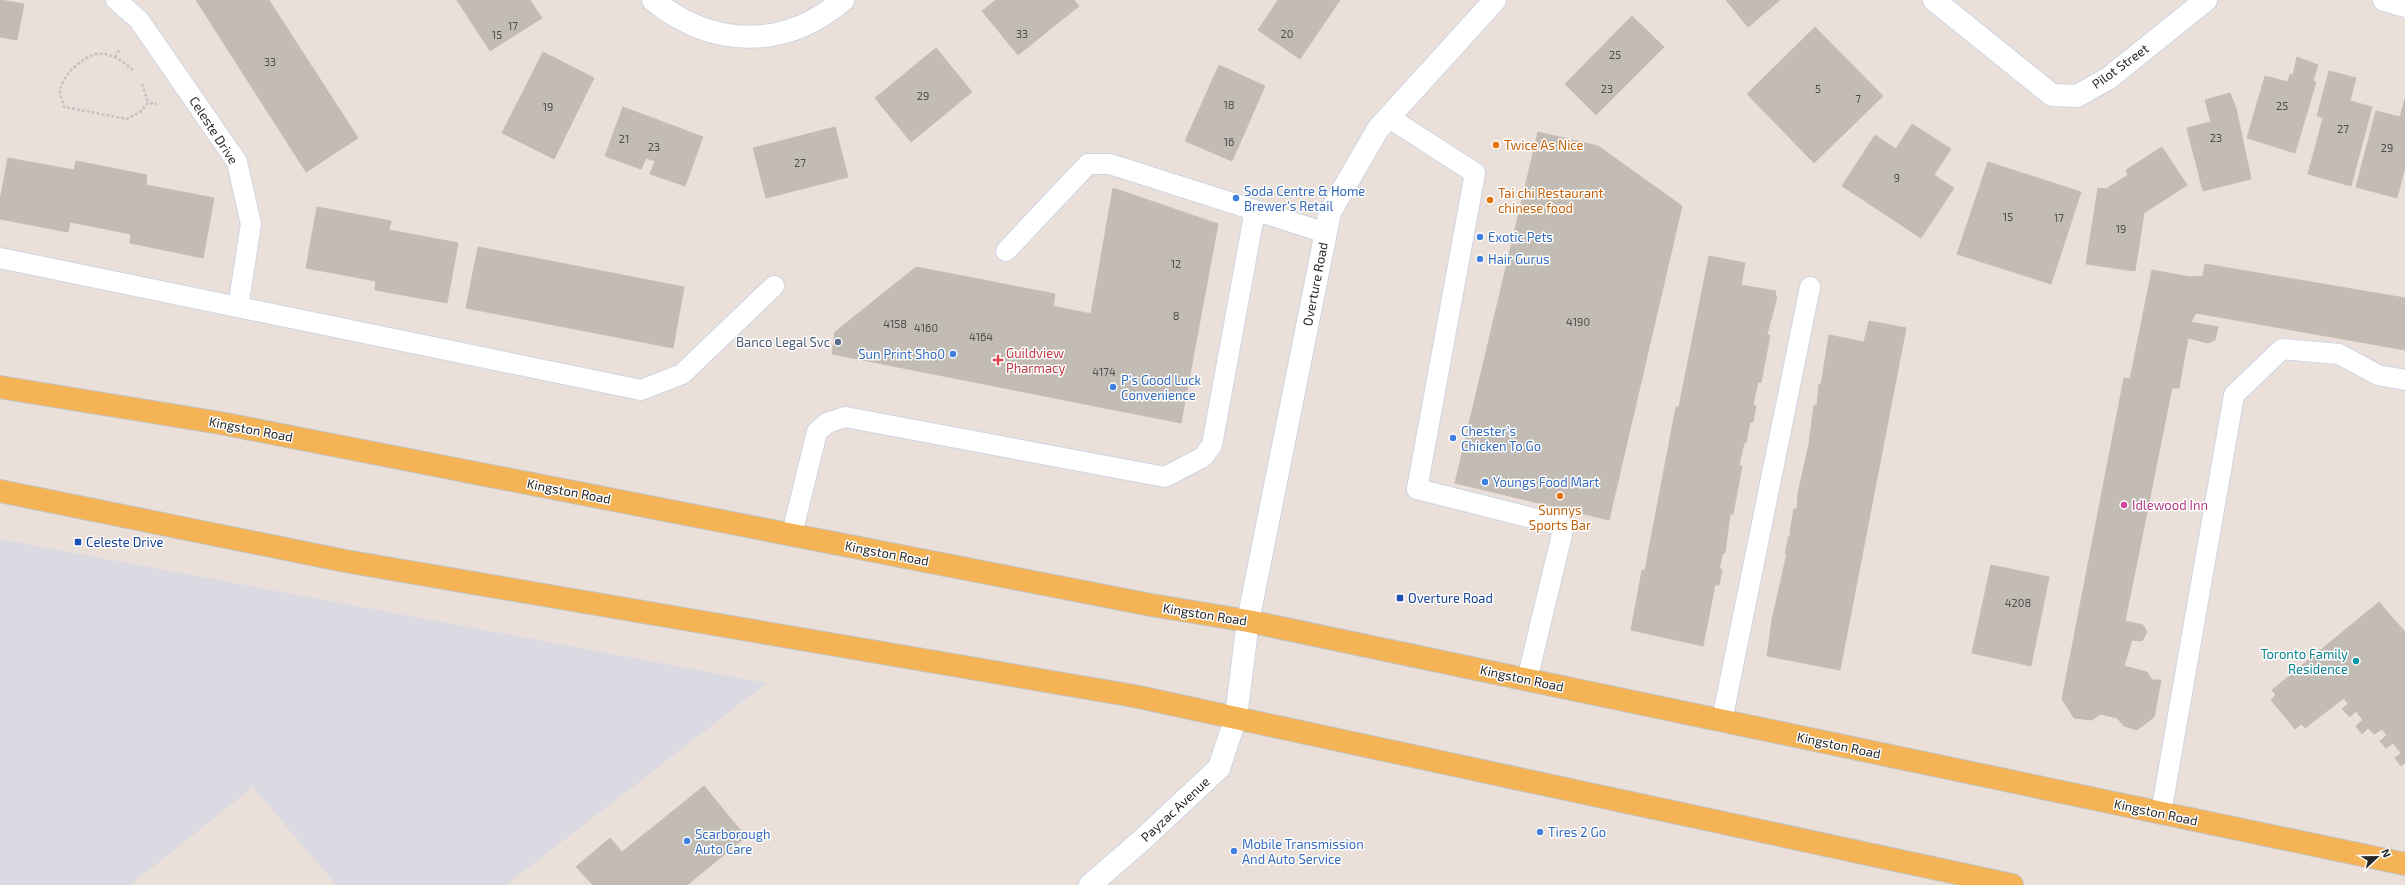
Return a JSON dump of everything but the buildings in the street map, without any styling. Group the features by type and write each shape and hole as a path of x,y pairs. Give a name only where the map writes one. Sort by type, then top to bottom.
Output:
{"main road":[{"name":"Kingston Road","path":"0,387 220,423 792,534 1151,606 1248,621 2405,864"},
{"path":"0,491 345,561 1134,696 2012,885"}],"street":[{"path":"653,0 667,12 691,25 731,38 764,37 793,29 831,10 843,0"},
{"name":"Overture Road","path":"1236,717 1248,621 1330,212 1378,129 1495,0"},
{"name":"Pilot Street","path":"1934,0 2052,95 2077,96 2108,78 2206,0"},
{"path":"2384,0 2405,6"},
{"name":"Payzac Avenue","path":"1090,885 1142,840 1219,768 1236,717"}],"lane":[{"name":"Celeste Drive","path":"116,0 139,20 237,162 251,224 238,307"},
{"path":"1388,118 1475,173 1416,489 1564,526 1527,680"},
{"path":"1006,251 1088,164 1110,164 1326,233"},
{"path":"792,534 817,432 828,423 845,417 1165,477 1203,458 1212,445 1255,210"},
{"path":"0,258 641,390 682,374 774,286"},
{"path":"1722,720 1810,287"},
{"path":"2162,813 2234,396 2282,349 2339,354 2378,375 2405,380"}],"path":[{"path":"137,73 115,57 98,54 86,59 68,73 60,92 64,107 127,119 140,112 148,104 199,105"},
{"path":"140,79 148,104"}],"shaded area":[{"path":"0,539 767,683 506,885 336,885 253,787 130,885 0,885"}],"place":[{"name":"Twice As Nice","path":"1496,145"},
{"name":"Soda Centre & Home Brewer's Retail","path":"1236,198"},
{"name":"Tai chi Restaurant chinese food","path":"1490,200"},
{"name":"Exotic Pets","path":"1480,237"},
{"name":"Hair Gurus","path":"1480,259"},
{"name":"Banco Legal Svc","path":"838,342"},
{"name":"Sun Print Sho0","path":"953,354"},
{"name":"Guildview Pharmacy","path":"998,360"},
{"name":"P's Good Luck Convenience","path":"1113,387"},
{"name":"Chester's Chicken To Go","path":"1453,438"},
{"name":"Youngs Food Mart","path":"1485,482"},
{"name":"Sunnys Sports Bar","path":"1560,496"},
{"name":"Idlewood Inn","path":"2124,505"},
{"name":"Celeste Drive","path":"78,542"},
{"name":"Overture Road","path":"1400,598"},
{"name":"Toronto Family Residence","path":"2356,661"},
{"name":"Tires 2 Go","path":"1540,832"},
{"name":"Scarborough Auto Care","path":"687,841"},
{"name":"Mobile Transmission And Auto Service","path":"1234,851"}]}
